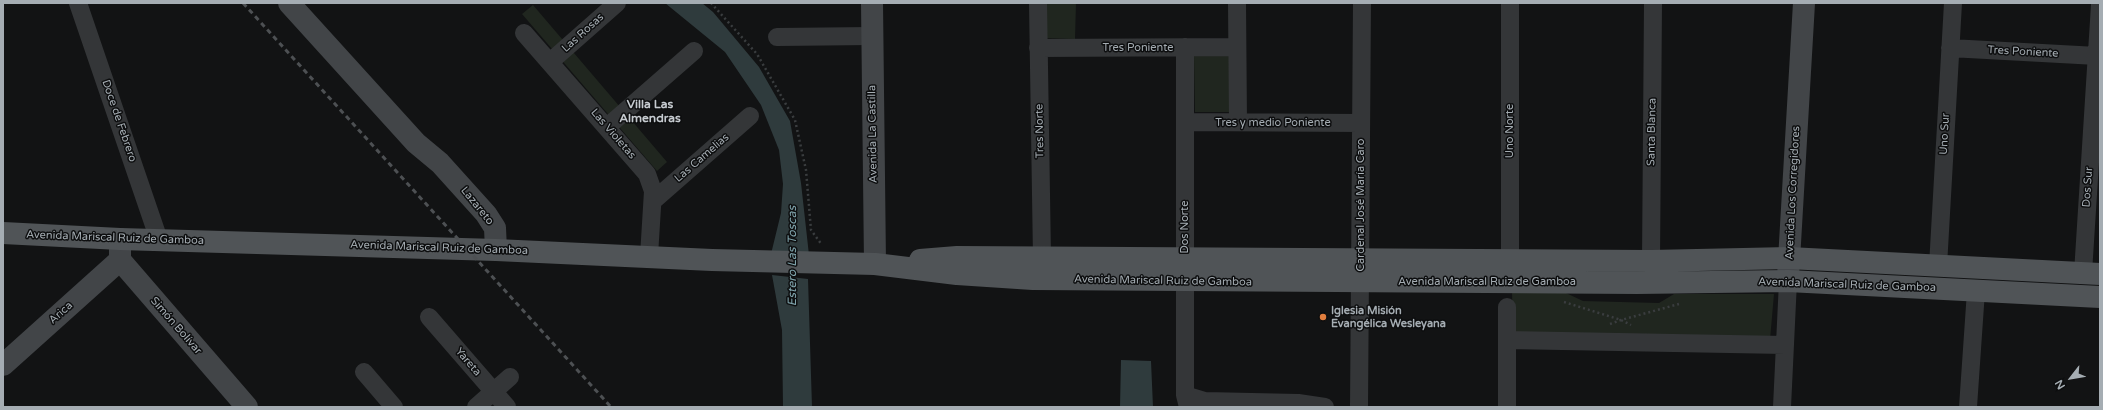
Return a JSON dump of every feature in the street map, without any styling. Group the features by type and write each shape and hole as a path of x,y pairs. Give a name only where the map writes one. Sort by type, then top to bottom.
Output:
{"main road":[{"name":"Avenida Mariscal Ruiz de Gamboa","path":"3,233 120,239 496,250 779,262 875,264 957,274 1033,280 1637,284 1788,281 2100,297"},
{"name":"Avenida Mariscal Ruiz de Gamboa","path":"875,264 957,257 1651,261 1789,258 2091,273"}],"street":[{"name":"Doce de Febrero","path":"78,3 159,240"},
{"name":"Lazareto","path":"289,3 416,143 435,171 476,219 496,250"},
{"name":"Las Rosas","path":"550,62 617,3"},
{"name":"Avenida La Castilla","path":"872,3 875,264"},
{"name":"Tres Norte","path":"1038,3 1042,258"},
{"path":"1237,3 1238,122"},
{"name":"Cardenal José María Caro","path":"1359,407 1362,3"},
{"name":"Uno Norte","path":"1510,3 1510,260"},
{"name":"Santa Blanca","path":"1651,261 1653,3"},
{"name":"Avenida Los Corregidores","path":"1782,407 1804,3"},
{"name":"Uno Sur","path":"1938,266 1953,3"},
{"name":"Dos Sur","path":"2091,273 2097,56 2100,4"},
{"name":"Las Violetas","path":"524,33 648,174 653,191 649,256"},
{"path":"777,37 872,36"},
{"name":"Dos Norte","path":"1185,47 1186,401"},
{"name":"Tres Poniente","path":"1038,48 1237,47"},
{"name":"Tres Poniente","path":"1950,48 2097,56"},
{"path":"607,127 694,51"},
{"name":"Las Camelias","path":"653,201 750,116"},
{"name":"Tres y medio Poniente","path":"1185,122 1362,124"},
{"path":"120,239 120,260"},
{"name":"Arica","path":"3,365 120,260"},
{"name":"Simón Bolívar","path":"120,260 247,407"},
{"path":"1968,407 1976,291"},
{"path":"1507,307 1507,407"},
{"name":"Yareta","path":"429,317 507,407"},
{"path":"1507,340 1785,345"},
{"path":"364,372 394,407"},
{"path":"476,407 510,377"},
{"path":"1186,401 1298,404 1325,407"}],"path":[{"path":"711,3 757,54 795,120 806,170 811,230 831,263"},
{"path":"1563,302 1621,320 1633,326"},
{"path":"1607,326 1621,320 1679,304"}],"shaded area":[{"path":"665,3 702,3 713,12 759,67 790,121 801,183 809,255 771,254 781,213 783,184 779,150 761,105 725,52"},
{"path":"1043,3 1076,3 1075,39 1042,38"},
{"path":"533,5 667,162 657,171 522,14"},
{"path":"1194,56 1229,56 1229,112 1195,112"},
{"path":"772,275 808,279 812,407 783,407 782,330"},
{"path":"1512,292 1566,293 1583,301 1659,303 1674,294 1774,294 1770,340 1513,333"},
{"path":"1121,360 1151,361 1153,407 1120,407"}],"railway":[{"path":"243,3 611,407"}],"place":[{"name":"Iglesia Misión Evangélica Wesleyana","path":"1323,317"}],"district":[{"name":"Villa Las Almendras","path":"650,112"}],"water label":[{"name":"Estero Las Toscas","path":"793,256"}]}
